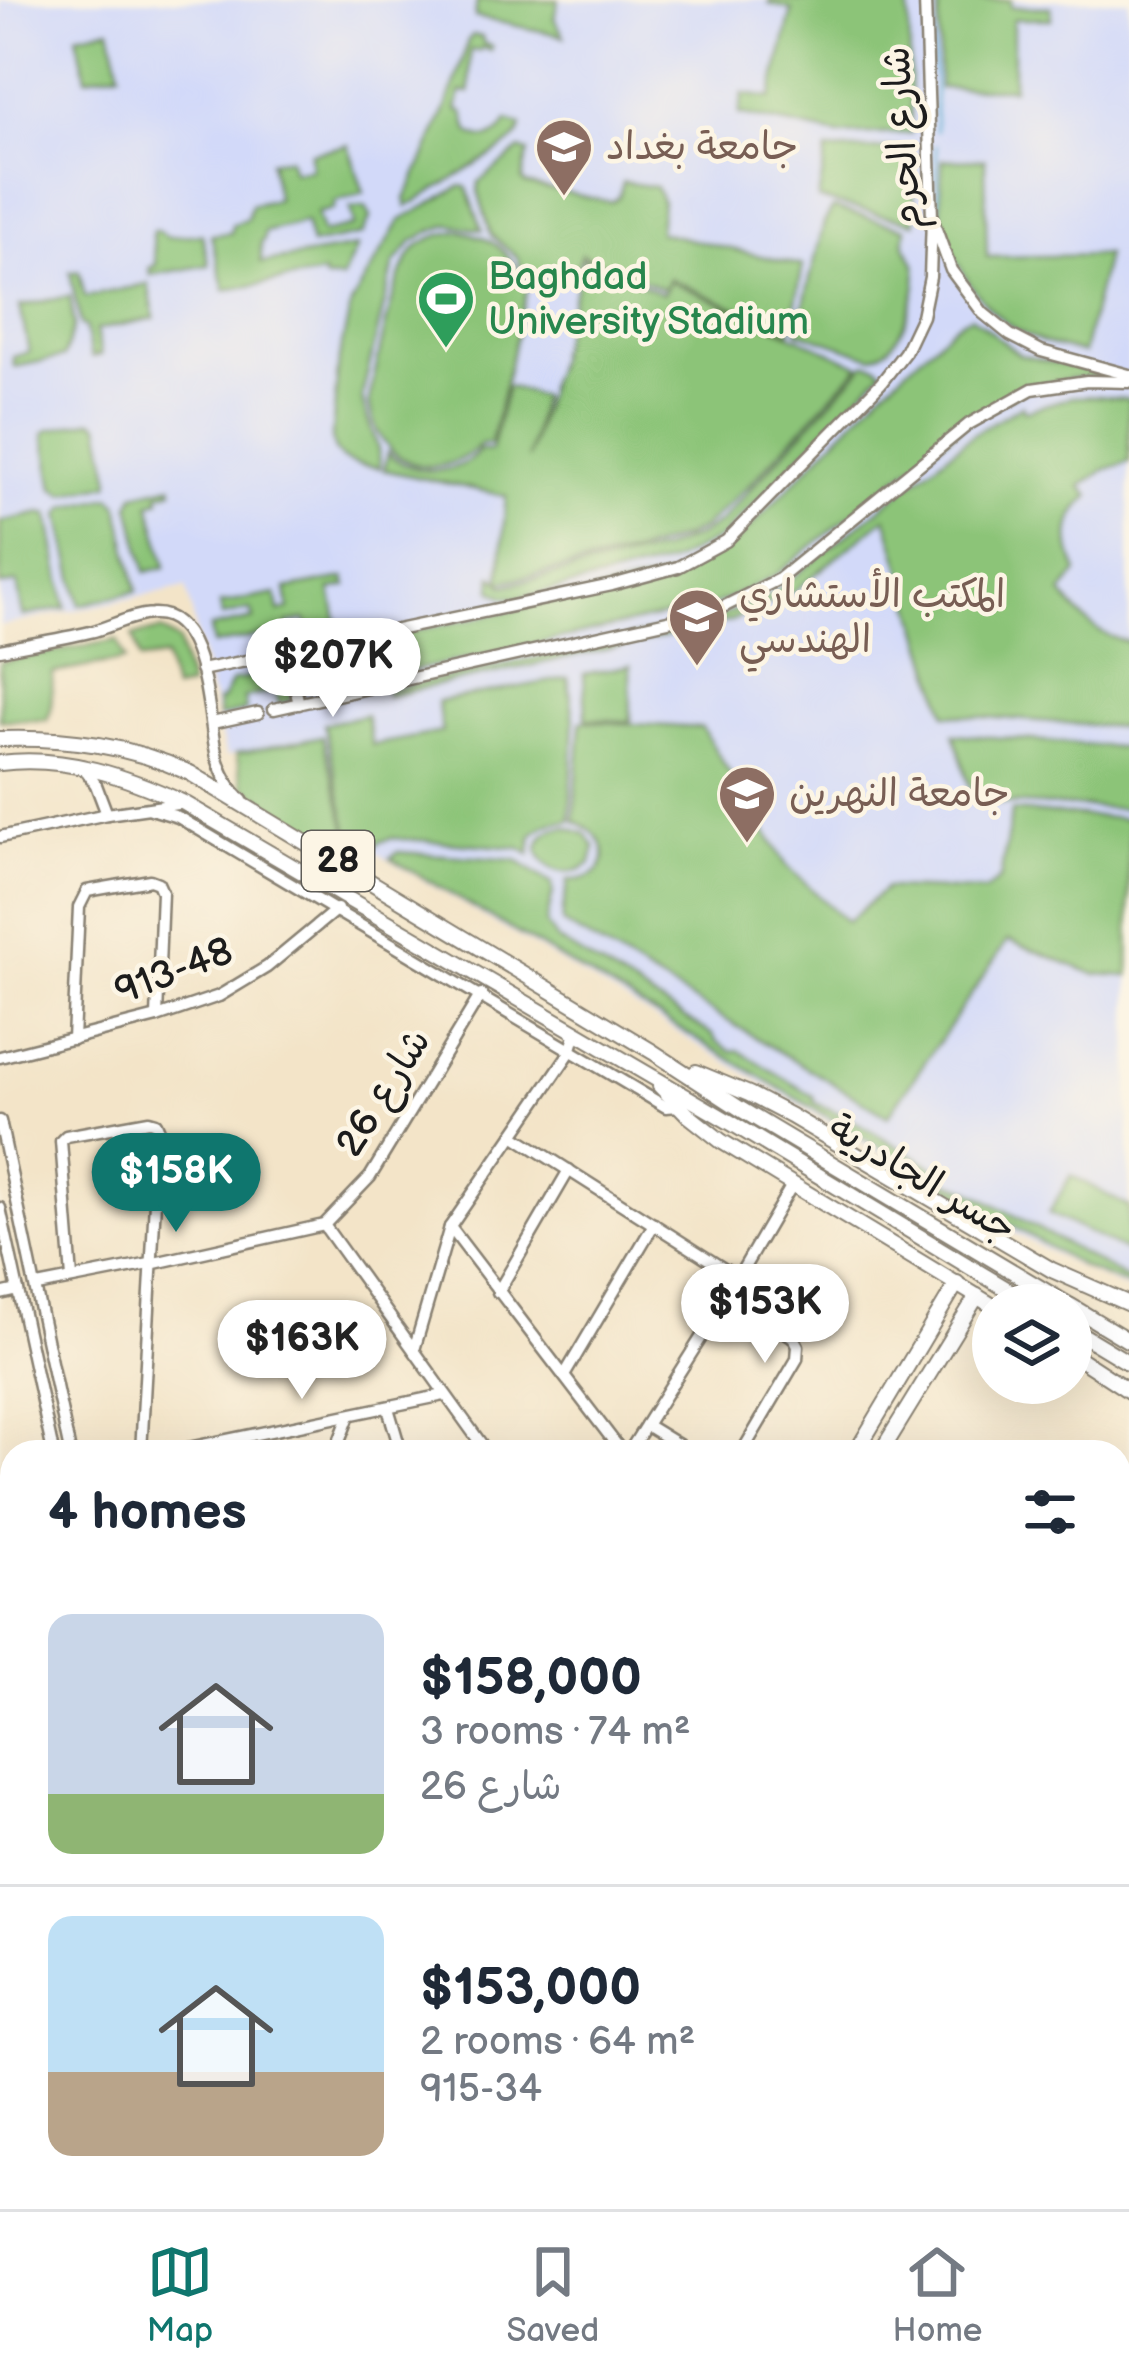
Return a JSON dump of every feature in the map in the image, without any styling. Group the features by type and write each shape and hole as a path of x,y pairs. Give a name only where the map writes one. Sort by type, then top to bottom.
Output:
{"main road":[{"name":"28","path":"0,739 80,741 135,752 190,773 653,1052"},
{"name":"28","path":"0,763 83,766 184,803 643,1071"},
{"path":"653,1052 737,1117"},
{"path":"653,1052 790,1116 1052,1270 1129,1304"},
{"path":"643,1071 737,1117"},
{"path":"643,1071 709,1133 972,1293"},
{"name":"جسر الجادرية","path":"737,1117 1000,1284"},
{"name":"جسر الجادرية","path":"737,1117 1031,1284"},
{"path":"863,1440 957,1283"},
{"path":"888,1440 972,1304"},
{"name":"جسر الجادرية","path":"1092,1319 1129,1341"},
{"path":"1092,1341 1129,1363"},
{"path":"1092,1367 1129,1391"}],"street":[{"name":"شارع الحرم","path":"925,0 932,218 958,282 1000,329 1041,351 1129,379"},
{"path":"310,648 634,579 678,567 726,541 905,352 922,316 930,277 932,218"},
{"path":"274,709 717,610 779,580 969,424 1032,389 1129,379"},
{"path":"0,650 157,613 169,615 190,639 201,670 224,776 234,793 258,814"},
{"path":"370,635 381,685"},
{"path":"201,670 291,652 299,704"},
{"path":"212,723 258,712"},
{"path":"83,766 97,785 107,814"},
{"path":"0,837 184,803"},
{"path":"152,809 178,817 666,1107 679,1106"},
{"path":"73,1040 79,907 87,892 150,880 158,883 162,892 157,1017"},
{"name":"913-48","path":"0,1058 219,996 267,967 349,899"},
{"name":"شارع 26","path":"324,1225 370,1177 488,981"},
{"path":"414,1349 450,1227 570,1052 576,1033"},
{"path":"0,1121 68,1440"},
{"path":"72,1278 61,1141 66,1136 156,1123 142,1440"},
{"path":"513,1135 738,1278"},
{"path":"499,1292 569,1170"},
{"path":"634,1440 792,1185"},
{"path":"0,1208 49,1440"},
{"path":"563,1376 653,1224"},
{"path":"37,1286 324,1225 478,1440"},
{"path":"450,1227 615,1440"},
{"path":"0,1294 18,1290"},
{"path":"728,1295 793,1337 798,1346 796,1359 749,1440"},
{"path":"229,1440 445,1395"},
{"path":"388,1408 397,1440"},
{"path":"340,1440 349,1416"},
{"path":"646,1424 671,1440"}],"shaded area":[{"name":"جامعة بغداد","path":"0,0 1129,0 1129,1290 1009,1230 347,835 321,737 226,756 186,587 0,626"}],"green space":[{"path":"477,0 559,0 554,18 564,36 475,17"},
{"path":"770,0 909,0 911,133 838,135 739,114 743,94 771,98 792,10 769,4"},
{"path":"939,0 1011,0 1011,7 1051,7 1051,19 1013,19 1013,88 939,88"},
{"path":"110,28 120,71 86,78 77,35"},
{"path":"473,35 492,46 491,50 471,50 469,93 461,92 457,110 464,113 469,132 481,138 496,135 507,121 522,125 521,129 504,148 407,207 405,199"},
{"path":"348,145 364,193 317,213 322,233 354,226 350,208 366,207 371,217 362,235 311,245 305,222 265,232 261,242 261,263 357,247 342,279 324,279 323,274 225,290 211,235 231,233 232,225 247,219 251,205 277,199 270,161 289,158 293,172 311,169 310,153"},
{"path":"912,148 915,223 818,199 827,151"},
{"path":"520,150 528,152 525,184 611,202 619,197 623,182 656,187 662,201 659,232 803,266 790,332 669,278 664,289 582,254 572,280 524,274 517,257 491,235 478,191 479,182"},
{"path":"985,159 987,257 1106,255 1083,353 1012,327 964,275 944,225 942,160"},
{"path":"461,186 467,187 482,230 449,225 431,231 413,241 394,264 362,396 380,468 347,461 336,452 332,435 339,358 351,305 400,221"},
{"path":"833,208 906,228 905,246 917,273 914,296 895,340 872,357 797,331 824,223"},
{"path":"156,230 168,237 202,234 209,265 150,275 149,268 156,265 152,236"},
{"name":"Baghdad University Stadium","path":"461,231 498,247 529,282 490,445 482,444 445,465 427,466 395,454 374,422 369,400 408,258 427,240"},
{"path":"584,258 663,294 670,281 860,365 703,528 634,553 501,582 504,586 661,550 696,537 720,522 866,363 883,370 722,537 667,564 519,598 504,597 492,590 493,576 500,581 506,496 384,470 388,453 410,466 435,471 460,465 480,450 491,451 507,386 541,396 528,459"},
{"path":"79,271 85,297 148,284 155,318 96,330 101,355 91,357 70,273"},
{"path":"70,296 74,325 64,357 14,367 13,357 29,352 20,306"},
{"path":"971,316 1020,355 1099,373 1099,377 1027,388 973,417 776,575 715,605 383,677 376,639 670,576 707,560 738,540 881,392 957,323"},
{"path":"1071,397 1129,399 1129,462 1104,470 1081,486 1090,496 1076,512 1070,531 1078,572 1062,593 1091,625 1129,642 1129,728 946,714 886,517 796,590 733,620 703,628 702,623 775,592 973,434 1022,405 1025,411"},
{"path":"93,420 100,425 111,480 64,494 54,488 44,434"},
{"path":"172,485 173,490 150,503 166,567 146,572 130,505 135,494"},
{"path":"111,497 118,504 137,591 80,605 60,515 66,507"},
{"path":"49,515 66,608 23,616 17,583 0,586 0,522"},
{"path":"345,578 347,586 331,590 340,636 311,641 306,620 288,623 289,631 213,645 210,628 254,619 251,610 222,616 220,604 276,594 279,611 289,609 286,589"},
{"path":"686,625 688,632 387,696 386,690"},
{"path":"161,630 178,641 189,687 173,690 165,657 140,660 133,636"},
{"path":"117,640 125,660 53,673 47,720 0,720 0,662"},
{"path":"630,665 631,721 586,719 584,674"},
{"path":"287,670 292,700 279,704 275,691 244,698 246,711 219,717 217,702 232,681"},
{"path":"568,678 574,720 570,821 536,831 530,854 520,848 392,838 373,848 349,833 324,724 366,715 372,745 442,732 437,702"},
{"path":"581,721 702,728 787,866 847,922 886,888 985,891 1000,879 1012,811 1129,819 1129,976 1094,974 1008,940 888,1116 564,924 568,880 594,874 604,858 598,838 574,821"},
{"path":"954,734 1129,748 1129,809 974,802"},
{"path":"322,736 356,864 243,786 236,754"},
{"path":"566,827 586,834 595,847 591,863 569,872 548,865 538,852 546,833"},
{"path":"398,852 516,860 552,884 546,924 557,940 713,1035 731,1051 738,1050 813,1096 815,1103 938,1170 947,1182 966,1188 1129,1280 1129,1286 1086,1269 390,858"},
{"path":"1071,1175 1129,1207 1129,1253 1049,1213"}],"waterway":[{"path":"932,0 936,131"},
{"path":"936,146 939,222"}],"place":[{"name":"جامعة بغداد","path":"564,198"},
{"name":"Baghdad University Stadium","path":"446,350"},
{"name":"المكتب الأستشاري الهندسي","path":"697,668"},
{"name":"جامعة النهرين","path":"747,845"}]}
